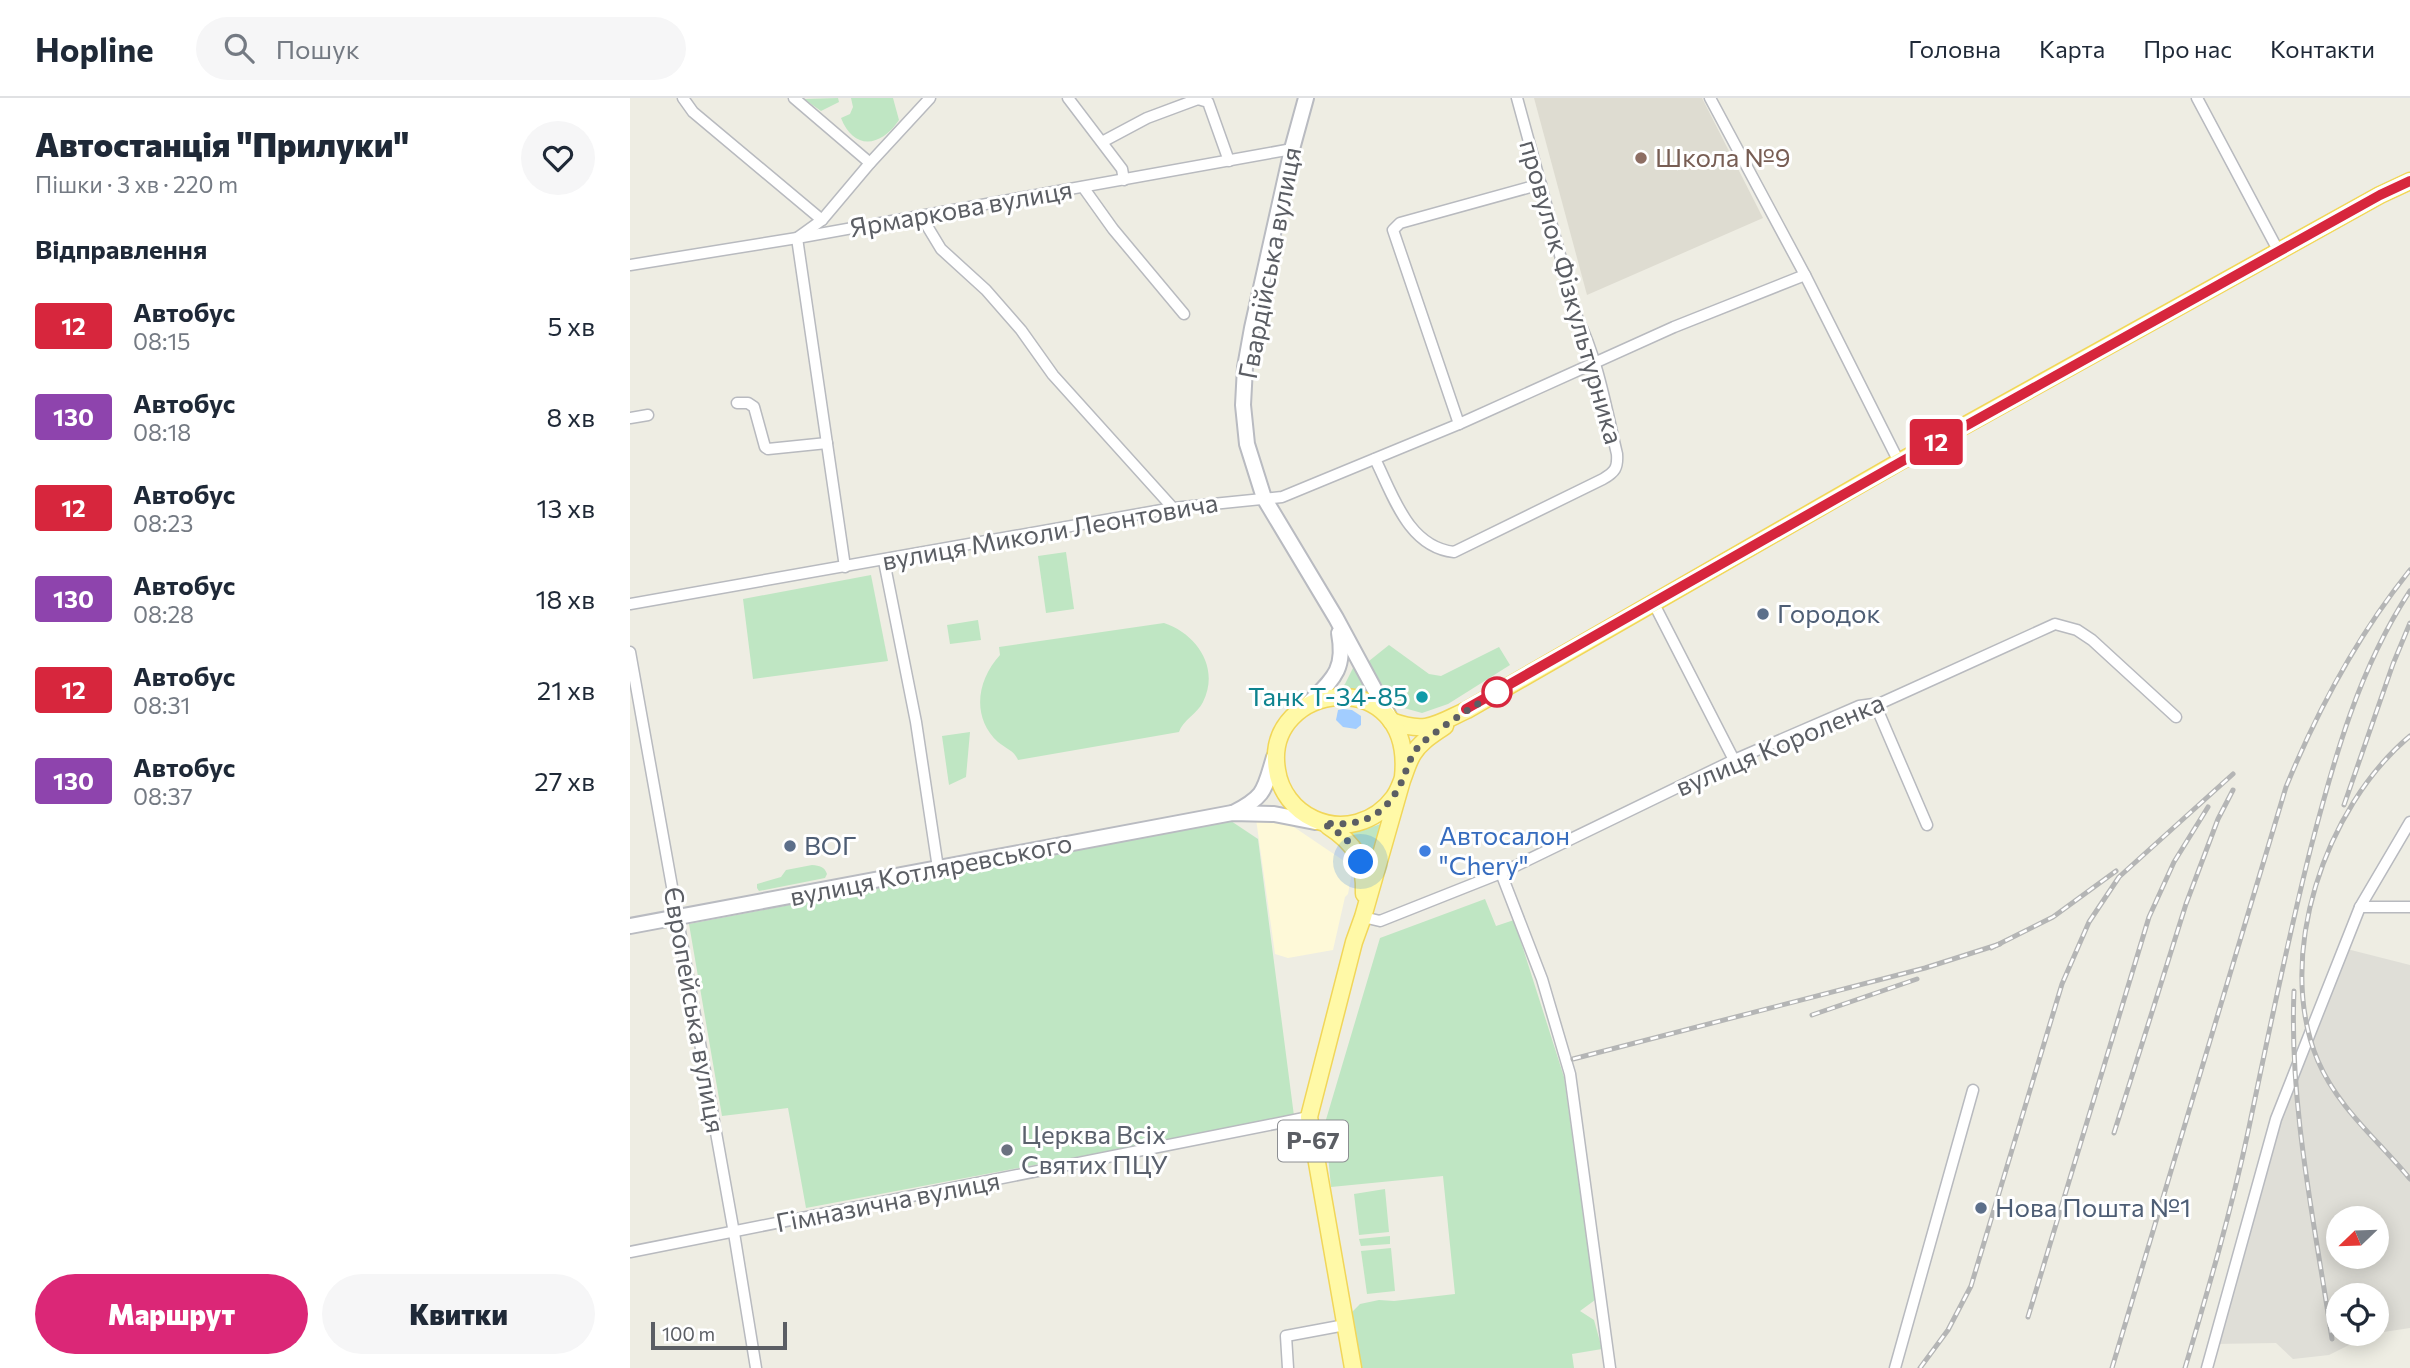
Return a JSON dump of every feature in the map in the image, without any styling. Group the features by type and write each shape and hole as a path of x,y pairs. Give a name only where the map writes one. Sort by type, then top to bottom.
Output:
{"main road":[{"name":"Гвардійська вулиця","path":"1306,98 1292,149 1245,367 1243,405 1247,444 1265,498 1336,618 1391,721"},
{"name":"Р-67","path":"1391,721 1410,728 1433,726 1466,709 1899,463 2380,195 2410,181"},
{"path":"1232,813 1254,802 1264,792 1282,732 1293,716 1329,683 1340,666 1342,650 1336,618"},
{"name":"Р-67","path":"1308,704 1325,698 1344,696 1362,699 1378,708 1391,721 1401,738 1405,758 1403,777 1354,942 1310,1117 1353,1368"},
{"name":"Р-67","path":"1323,823 1343,825 1363,821 1381,811 1395,796 1420,744 1466,709"},
{"name":"Р-67","path":"1276,750 1276,769 1281,787 1292,803 1306,816 1345,837 1361,862 1364,880 1363,917"},
{"path":"1232,813 1274,814 1323,823"},
{"name":"вулиця Котляревського","path":"630,926 1232,813"}],"street":[{"path":"683,98 693,112 822,220"},
{"path":"794,98 870,163"},
{"path":"845,567 797,238 822,220 930,98"},
{"path":"1068,98 1122,169 1124,180"},
{"name":"провулок Фізкультурника","path":"1375,459 1410,527 1423,540 1442,551 1454,552 1615,472 1617,454 1595,363 1577,317 1517,98"},
{"path":"1710,98 1805,275 1899,463"},
{"path":"2197,98 2279,252"},
{"path":"1102,142 1147,118 1198,99 1208,102 1229,161"},
{"name":"Ярмаркова вулиця","path":"630,265 797,238 1292,149"},
{"path":"1459,424 1393,230 1400,223 1541,184"},
{"path":"1083,187 1113,229 1184,314"},
{"path":"921,216 941,249 986,290 1013,320 1053,375 1173,508"},
{"name":"вулиця Миколи Леонтовича","path":"630,604 1173,508 1282,497 1459,424 1674,327 1805,275"},
{"path":"737,403 748,402 754,407 765,447 768,449 827,443"},
{"path":"630,418 648,415"},
{"path":"884,561 916,722 938,868"},
{"path":"1653,602 1734,761"},
{"name":"вулиця Короленка","path":"1363,917 1380,921 1501,873 1734,761 1859,706 1881,703 2055,625 2077,630 2092,640 2176,716"},
{"name":"Європейська вулиця","path":"630,652 756,1368"},
{"path":"1875,704 1927,825"},
{"path":"2207,1368 2276,1119 2360,907 2410,822"},
{"path":"1501,873 1542,979 1570,1074 1610,1368"},
{"path":"2360,907 2410,907"},
{"path":"1895,1368 1973,1090"},
{"name":"Гімназична вулиця","path":"630,1252 1310,1117"},
{"path":"1287,1368 1286,1336 1345,1325"}],"shaded area":[{"name":"Школа №9","path":"1534,98 1702,98 1763,218 1587,295"},
{"path":"1256,819 1285,821 1353,867 1333,950 1288,958 1275,954"},
{"path":"2343,948 2410,965 2410,1328 2389,1331 2389,1283 2326,1283 2326,1346 2347,1346 2329,1355 2293,1359 2276,1343 2213,1344 2276,1119"}],"green space":[{"path":"838,98 839,102 821,111 804,99"},
{"path":"851,98 893,98 899,120 884,136 868,142 860,140 846,129 841,118 850,114 853,107"},
{"path":"1066,552 1074,609 1046,613 1038,556"},
{"path":"871,575 888,661 753,679 743,599"},
{"path":"978,620 981,640 950,644 947,625"},
{"path":"1164,623 1176,628 1195,644 1207,665 1209,677 1203,702 1179,732 1018,760 989,732 981,710 980,698 986,676 1000,655 999,647"},
{"path":"1389,645 1429,674 1441,676 1499,647 1510,665 1448,704 1422,713 1404,708 1364,665"},
{"path":"1356,662 1375,698 1336,693 1345,684"},
{"path":"970,732 966,777 949,785 942,736"},
{"path":"1231,821 1258,839 1294,1116 806,1208 788,1108 722,1116 689,924"},
{"path":"1381,824 1367,867 1344,830 1356,832"},
{"path":"812,865 825,869 825,878 759,891 757,888 757,884 781,877 786,870"},
{"path":"1485,899 1496,926 1514,920 1564,1077 1595,1300 1580,1311 1594,1320 1602,1349 1572,1354 1574,1368 1362,1368 1351,1313 1360,1304 1455,1294 1443,1176 1331,1187 1325,1123 1380,938"},
{"path":"1385,1189 1389,1232 1359,1235 1354,1194"},
{"path":"1390,1236 1390,1244 1361,1246 1359,1239"},
{"path":"1391,1248 1395,1291 1367,1294 1361,1251"}],"water":[{"path":"1338,710 1352,710 1361,716 1361,725 1356,729 1343,727 1336,720"}],"railway":[{"path":"2112,1368 2286,787 2311,729 2340,674 2373,621 2410,570"},
{"path":"2185,1368 2234,1192 2294,918 2329,781 2362,683 2392,620 2410,591"},
{"path":"2344,805 2410,623"},
{"path":"2410,736 2380,766 2354,802 2332,843 2316,886 2305,931 2302,976 2306,1020 2326,1078 2348,1109 2410,1179"},
{"path":"1920,1368 1948,1330 1971,1286 2062,984 2089,922 2119,877 2233,774"},
{"path":"2114,1133 2186,904 2218,819 2233,790"},
{"path":"2028,1317 2149,917 2174,862 2208,807"},
{"path":"1991,948 2053,917 2116,871"},
{"path":"1573,1059 1925,968 2000,944"},
{"path":"1812,1015 1917,979"},
{"path":"2294,991 2295,1078 2299,1122 2326,1302"}],"bus line":[{"name":"12","path":"1466,709 1899,463 2380,195 2410,181"}],"place":[{"name":"Школа №9","path":"1641,158"},
{"name":"Городок","path":"1763,614"},
{"name":"Танк Т-34-85","path":"1422,697"},
{"name":"ВОГ","path":"790,846"},
{"name":"Автосалон \"Chery\"","path":"1425,851"},
{"name":"Церква Всіх Святих ПЦУ","path":"1007,1150"},
{"name":"Нова Пошта №1","path":"1981,1208"}],"route":[{"path":"1361,862 1345,837 1323,823 1343,825 1363,821 1381,811 1395,796 1420,744 1466,709 1504,688 1497,692"}]}
